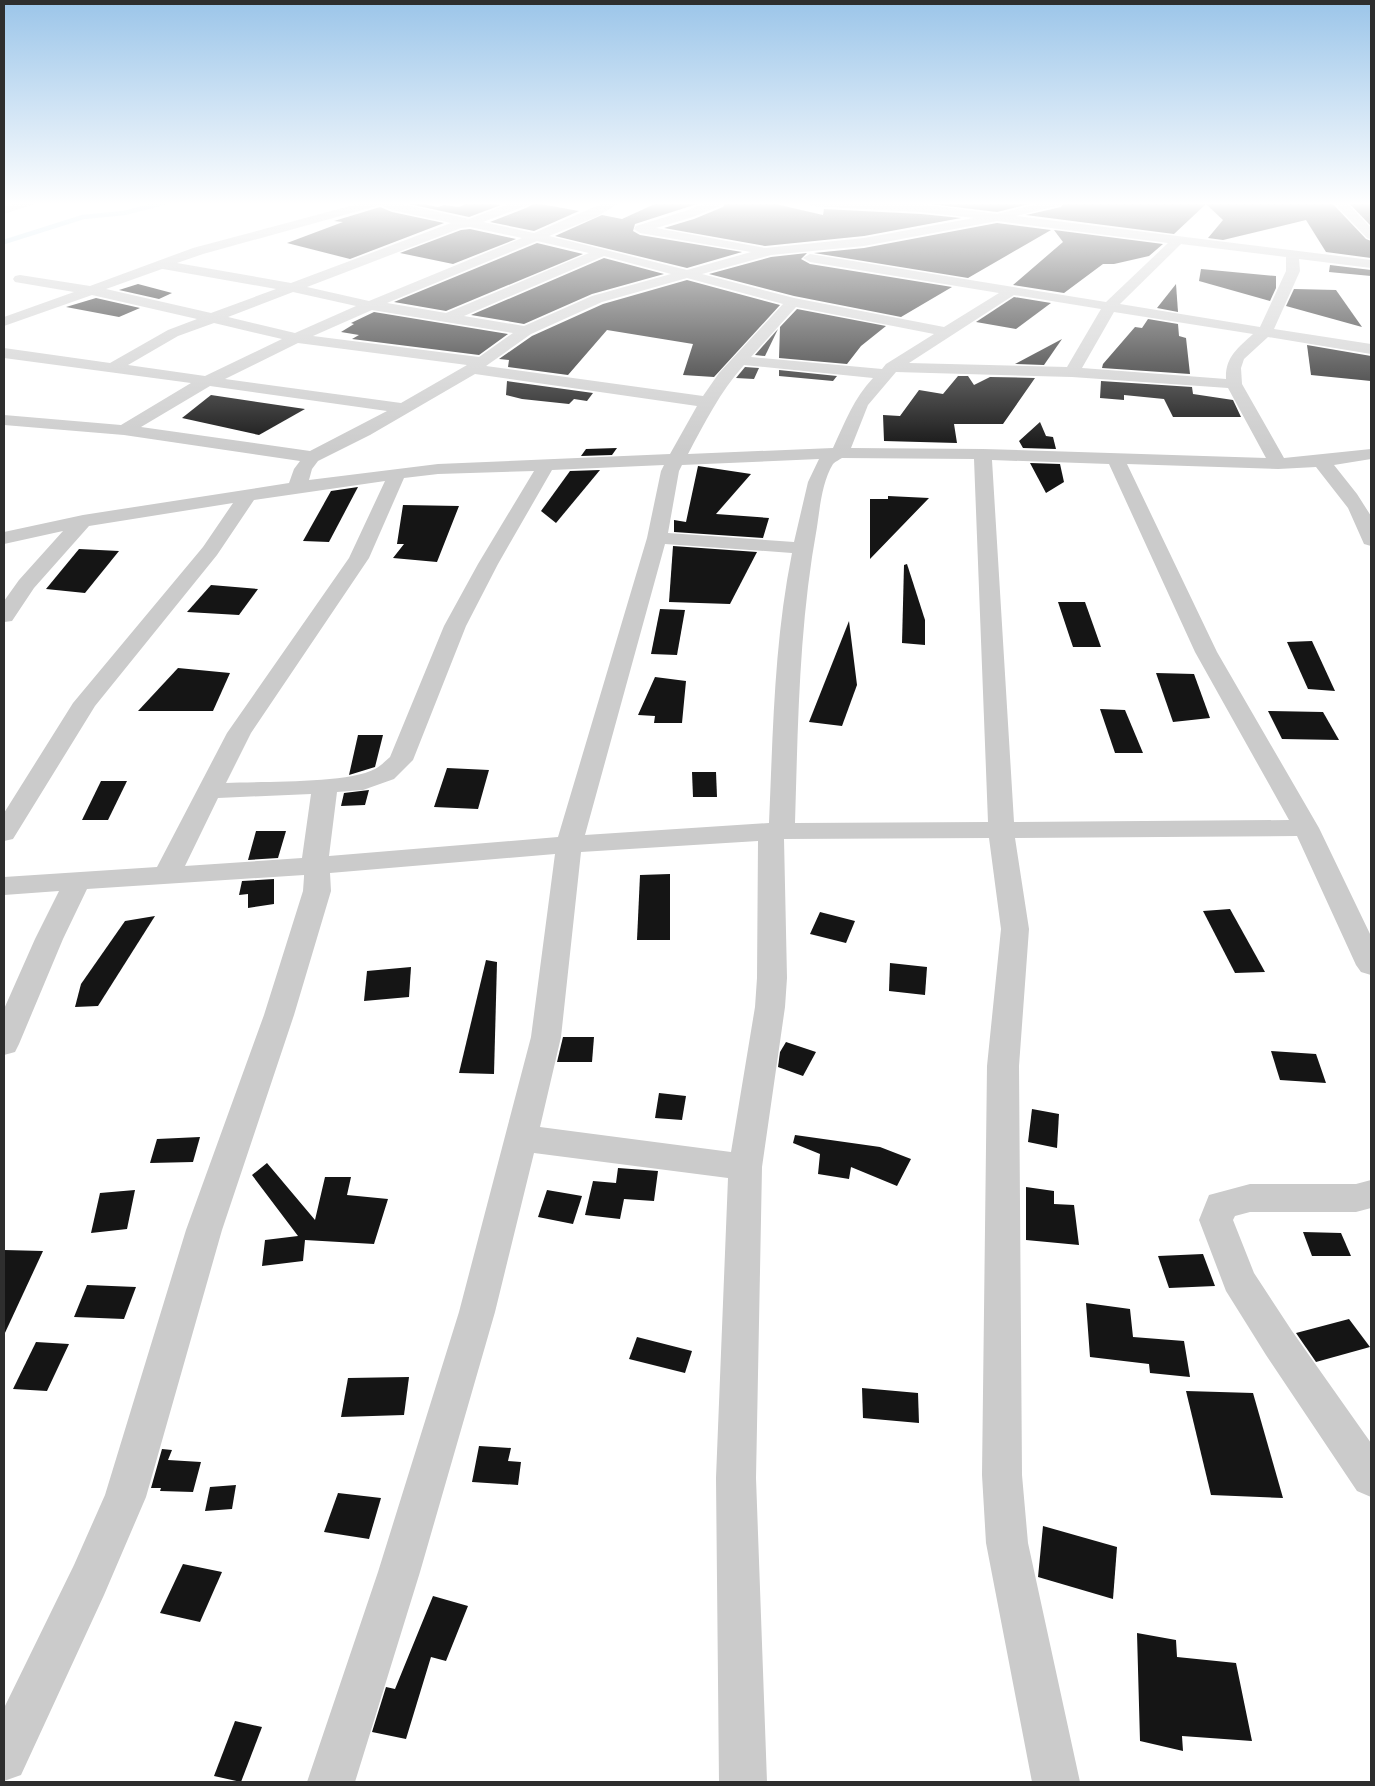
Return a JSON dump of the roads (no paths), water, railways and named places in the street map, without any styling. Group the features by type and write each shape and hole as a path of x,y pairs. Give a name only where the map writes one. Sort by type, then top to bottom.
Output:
{"street":[{"path":"60,285 89,290 296,338 707,402"},
{"path":"4,322 103,285"},
{"path":"275,285 370,305 526,331"},
{"path":"110,369 173,333 297,285"},
{"path":"124,430 205,382 296,338 418,285"},
{"path":"447,318 524,285"},
{"path":"297,488 303,469 312,457 404,408 477,366 526,331 597,299 646,285"},
{"path":"730,285 793,302 947,332"},
{"path":"977,285 1266,330 1371,349"},
{"path":"1072,372 1110,306 1131,285"},
{"path":"1278,464 1234,384 1233,368 1237,357 1266,330 1287,285"},
{"path":"743,1782 736,1478 745,1167 770,1008 777,831 790,634 802,548 814,492 826,462 840,453 860,405 867,394 889,370 1011,291"},
{"path":"331,1782 399,1572 477,1312 546,1037 569,844 657,538 670,471 707,402 724,376 793,302"},
{"path":"4,353 404,408"},
{"path":"738,360 889,370 1072,372 1234,384"},
{"path":"4,420 124,430 312,457"},
{"path":"4,538 83,521 397,473 840,453 983,454 1278,464 1321,461 1371,454"},
{"path":"983,454 1001,830 1015,929 1003,1066 1001,1182 1002,1474 1007,1543 1056,1782"},
{"path":"1116,460 1206,652 1306,828 1371,965"},
{"path":"1321,461 1367,516 1371,540"},
{"path":"210,791 325,786 370,779 384,774 401,760 455,626 488,564 546,465"},
{"path":"167,874 239,733 359,558 397,473"},
{"path":"4,833 85,703 210,551 247,496"},
{"path":"4,616 22,590 83,521"},
{"path":"657,538 802,548"},
{"path":"4,1758 89,1580 125,1497 204,1230 279,1015 314,900 318,877 314,866 325,786"},
{"path":"4,886 314,866 472,854 569,844 777,831 1306,828"},
{"path":"4,1044 49,938 78,881"},
{"path":"520,1138 745,1167"},
{"path":"1371,1194 1356,1198 1250,1198 1221,1205 1216,1220 1240,1280 1280,1343 1371,1477"}]}
